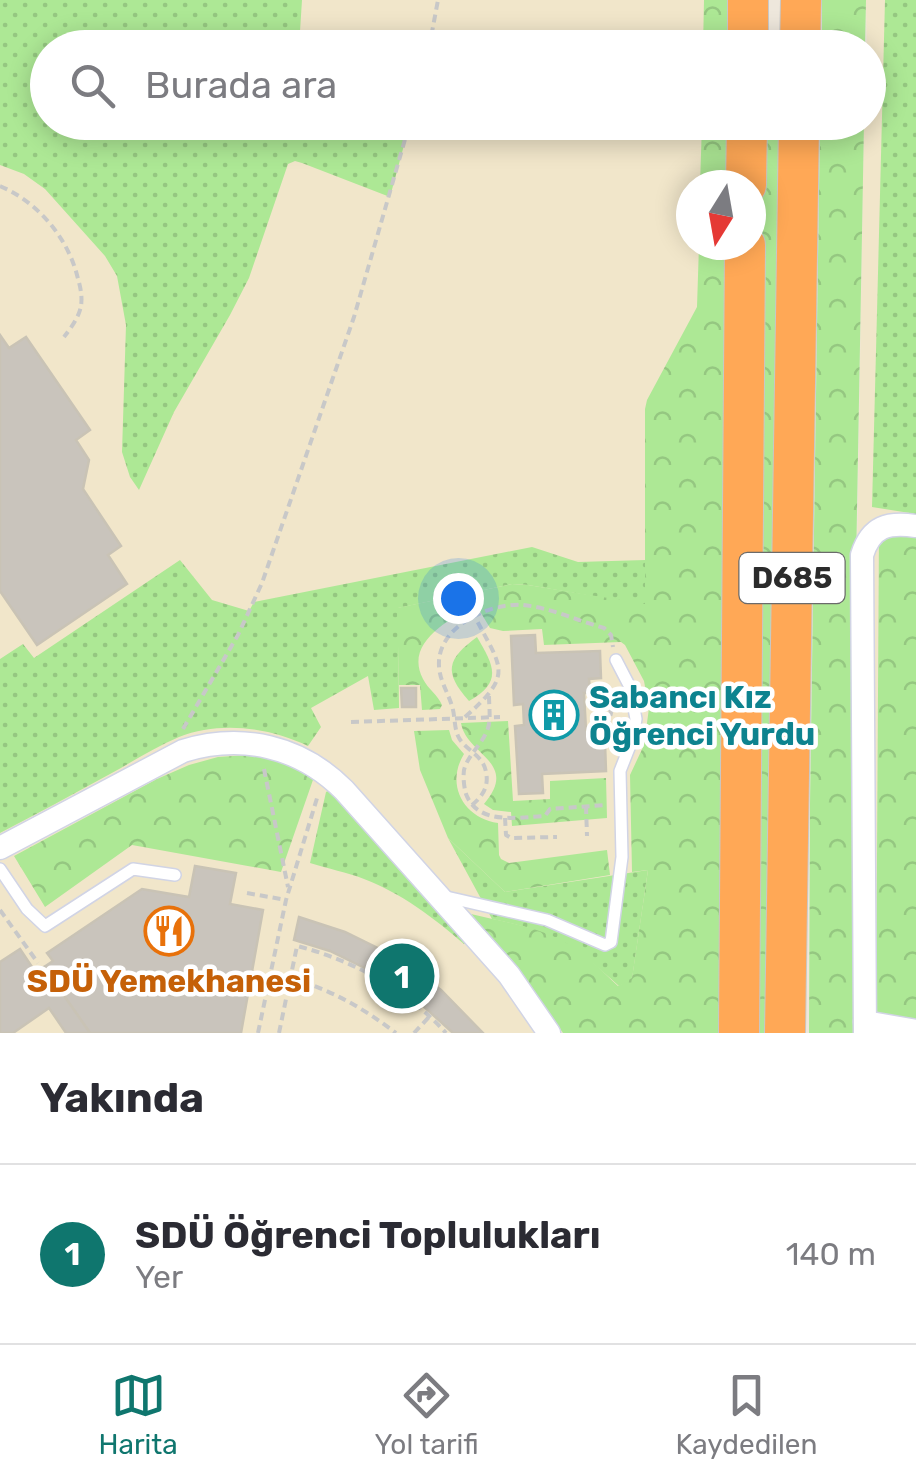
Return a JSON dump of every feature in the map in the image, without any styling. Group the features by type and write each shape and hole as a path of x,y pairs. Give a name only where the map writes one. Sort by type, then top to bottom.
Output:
{"highway":[{"path":"748,0 748,30"},
{"path":"800,30 801,0"},
{"path":"746,170 747,140"},
{"name":"D685","path":"785,1033 799,140"},
{"name":"D685","path":"739,1033 746,260"}],"street":[{"path":"916,526 899,523 884,527 871,536 862,555 865,1027 916,1031"},
{"path":"0,848 174,754 231,742 260,744 288,752 324,772 344,790 509,975 549,1033"}],"lane":[{"path":"438,896 547,920 601,944 608,944 613,938 622,857 621,766 636,719 630,687 616,660"},
{"path":"0,870 27,909 45,926 134,869 176,876"}],"path":[{"path":"432,30 438,0"},
{"path":"196,732 177,738 238,635 262,583 359,302 405,140"},
{"path":"0,186 18,195 49,224 73,260 82,301 64,337"},
{"path":"472,805 484,793 485,766 460,740 441,678 440,655 454,631 474,617 502,606 523,605 604,628 611,634 616,660"},
{"path":"465,717 489,696 497,682 497,662 474,617"},
{"path":"603,683 611,713 605,738"},
{"path":"489,696 487,732 464,770 465,790 472,805 483,813 505,818 545,816 550,809 621,804"},
{"path":"351,722 500,716"},
{"path":"260,744 289,892"},
{"path":"258,1033 286,900 324,772"},
{"path":"586,806 587,836"},
{"path":"505,818 506,835 511,838 557,837"},
{"path":"247,893 286,900"},
{"path":"0,910 38,962"},
{"path":"279,1033 297,946 360,968 446,1033"},
{"path":"290,978 333,992 396,1033"},
{"path":"414,1033 429,1017"}],"shaded area":[{"path":"0,0 731,0 731,30 30,30 30,140 730,140 729,170 676,170 676,260 729,260 721,1033 0,1033"},
{"path":"866,0 916,0 916,1033 849,1033 864,140 886,140 886,30 866,30"}],"green space":[{"path":"0,0 302,0 300,30 30,30 30,140 405,140 390,197 302,163 288,164 249,278 174,412 139,490 122,452 126,325 117,276 105,256 45,189 24,174 0,165"},
{"path":"704,0 731,0 731,30 703,30"},
{"path":"822,0 866,0 865,30 822,30"},
{"path":"885,0 916,0 916,514 872,507 881,140 886,140"},
{"path":"701,140 730,140 729,170 700,170"},
{"path":"762,140 786,140 773,1033 751,1033 760,260 766,260 766,170 761,170"},
{"path":"820,140 864,140 854,677 854,1033 809,1033"},
{"path":"699,260 729,260 721,1033 563,1033 514,963 471,914 558,939 583,954 618,986 632,978 648,870 632,872 630,775 644,745 649,708 644,681 621,642 544,645 542,629 490,628 473,606 432,634 419,654 425,683 442,705 440,709 422,710 420,685 399,685 397,608 512,584 645,604 645,409 697,307"},
{"path":"916,526 916,1031 876,1024 879,529"},
{"path":"532,547 578,562 645,560 645,605 512,584 398,608 399,708 374,710 368,676 311,708 321,727 308,746 277,734 244,728 195,732 161,745 0,833 0,659 23,644 34,658 180,560 212,600 249,611 254,602"},
{"path":"477,637 492,673 487,687 469,701 455,682 452,666 459,652"},
{"path":"508,721 513,801 550,799 550,781 606,778 607,818 512,826 511,812 493,810 484,804 494,790 494,768 465,734 461,723"},
{"path":"449,730 464,754 457,777 461,798 476,814 498,823 501,859 509,863 607,850 610,875 505,892 448,838 420,770 414,731"},
{"path":"262,754 281,759 314,777 281,872 132,845 45,907 14,856 189,765 218,757"},
{"path":"332,789 469,941 464,944 391,891 310,863 326,792"},
{"path":"448,838 505,892 648,870 632,979 619,986 561,942 492,919"}],"building":[{"path":"0,335 9,348 26,337 90,430 76,440 89,460 83,489 121,546 108,555 127,584 37,645 0,591"},
{"name":"Sabancı Kız Öğrenci Yurdu","path":"535,635 536,653 600,651 601,678 589,679 590,693 584,693 586,730 591,730 592,744 605,743 606,771 542,774 543,793 519,794 515,726 524,725 523,704 514,705 511,636"},
{"path":"401,688 416,688 416,707 402,707"},
{"name":"SDÜ Yemekhanesi","path":"195,866 236,873 230,904 263,910 241,1033 90,1033 44,967 53,961 47,953 142,889 189,897"},
{"path":"299,917 345,932 396,957 441,990 483,1033 453,1033 387,979 330,951 294,940"},
{"path":"20,949 36,973 44,967 90,1033 66,1033 49,1008 13,1033 0,1033 0,962"}],"place":[{"name":"Sabancı Kız Öğrenci Yurdu","path":"554,715"},
{"name":"SDÜ Yemekhanesi","path":"169,931"},
{"name":"SDÜ Öğrenci Toplulukları","path":"402,976"}]}
